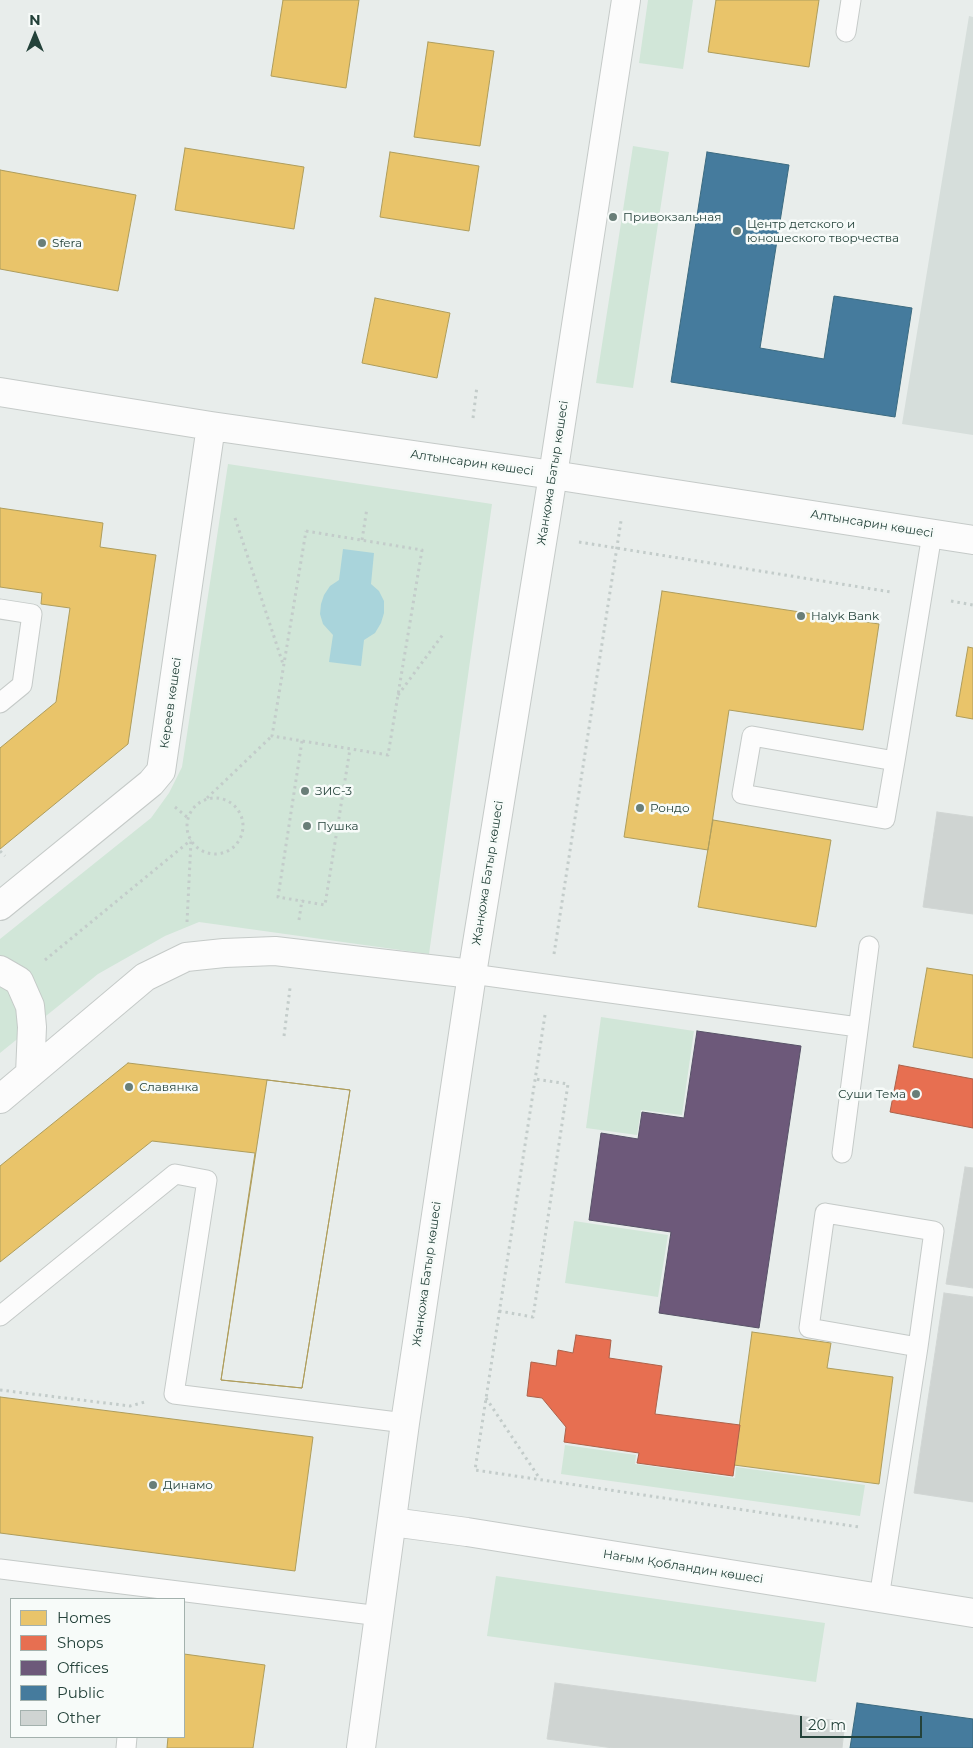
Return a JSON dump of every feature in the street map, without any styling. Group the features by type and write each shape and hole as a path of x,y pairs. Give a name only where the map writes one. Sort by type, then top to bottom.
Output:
{"street":[{"name":"Жанқожа Батыр көшесі","path":"361,1748 405,1423 472,974 554,474 626,0"},
{"name":"Алтынсарин көшесі","path":"0,392 211,426 554,474 973,540"},
{"name":"Кереев көшесі","path":"0,906 151,783 162,771 211,426"},
{"path":"0,1099 145,977 186,957 275,951 472,974"},
{"path":"9,976 30,1006 30,1074"},
{"name":"Нағым Қобландин көшесі","path":"392,1522 466,1532 973,1614"}],"lane":[{"path":"846,32 851,0"},
{"path":"895,761 752,736 742,794 885,819 895,761 932,534"},
{"path":"0,609 32,614 22,685 0,703"},
{"path":"842,1153 868,946"},
{"path":"472,974 858,1027"},
{"path":"0,1316 175,1174 207,1180 174,1394 405,1423"},
{"path":"878,1598 918,1347 934,1231 825,1213 808,1328 918,1347"},
{"path":"0,1569 146,1593 380,1616"}],"path":[{"path":"473,418 477,386"},
{"path":"362,540 367,508"},
{"path":"234,515 284,665"},
{"path":"207,799 272,736 306,531 422,550 388,755 272,736"},
{"path":"579,542 973,605"},
{"path":"398,696 444,633"},
{"path":"302,741 278,897 325,904 350,748"},
{"path":"216,797 225,799 239,811 243,820 241,838 236,846 219,854 210,854 194,845 187,827 188,818 192,810 198,803 207,799 216,797"},
{"path":"186,957 191,840"},
{"path":"9,976 191,840"},
{"path":"499,1311 533,1317 538,1288 568,1084 535,1079"},
{"path":"0,1390 130,1406 174,1394"},
{"path":"486,1398 540,1480"},
{"path":"475,1470 889,1532"}],"shaded area":[{"path":"969,16 973,17 973,435 902,424"}],"green space":[{"path":"648,0 693,0 683,69 639,63"},
{"path":"633,146 669,152 633,388 596,383"},
{"path":"228,464 492,504 429,954 199,922 165,936 98,974 0,1053 0,939 151,818 169,793 182,767"},
{"path":"601,1017 694,1031 682,1115 641,1110 637,1135 586,1128"},
{"path":"574,1221 668,1235 658,1297 565,1283"},
{"path":"565,1445 636,1455 635,1464 735,1478 736,1467 865,1485 860,1516 561,1474"},
{"path":"496,1576 825,1623 816,1682 487,1636"}],"water":[{"path":"343,549 374,553 371,584 379,591 384,601 384,613 381,623 375,633 364,640 361,666 329,662 333,635 323,624 320,614 324,595 330,586 339,580"}],"building: Homes":[{"path":"283,0 359,0 346,88 271,76"},
{"path":"716,0 819,0 809,67 708,52"},
{"path":"428,42 494,51 480,146 414,137"},
{"path":"185,148 304,167 294,229 175,210"},
{"path":"390,152 479,166 469,231 380,217"},
{"path":"0,170 136,195 118,291 0,269"},
{"path":"375,298 450,313 437,378 362,363"},
{"path":"0,508 103,523 100,547 156,555 128,744 0,849 0,748 56,702 70,608 41,604 42,593 0,587"},
{"path":"662,591 879,624 863,730 729,710 708,850 624,837"},
{"path":"968,647 973,648 973,719 956,716"},
{"path":"713,820 831,840 816,927 698,907"},
{"path":"927,968 973,975 973,1058 913,1047"},
{"path":"128,1063 350,1090 302,1388 221,1380 255,1153 152,1141 0,1262 0,1166"},
{"path":"267,1080 350,1090 302,1388 221,1380"},
{"path":"752,1332 831,1343 827,1368 893,1377 879,1484 734,1465"},
{"name":"Динамо","path":"0,1397 313,1437 295,1571 0,1533"},
{"path":"185,1654 265,1665 253,1748 167,1748 168,1738 185,1738"}],"building: Shops":[{"path":"899,1065 973,1079 973,1128 890,1112"},
{"path":"576,1335 611,1340 609,1358 662,1366 655,1414 740,1425 733,1476 637,1463 639,1453 564,1442 566,1427 542,1398 527,1396 531,1362 556,1366 558,1350 573,1353"}],"building: Offices":[{"path":"697,1031 801,1046 759,1328 659,1313 671,1232 589,1220 601,1133 638,1139 642,1112 684,1118"}],"building: Public":[{"name":"Центр детского и юношеского творчества","path":"707,152 789,165 760,348 824,359 834,296 912,308 895,417 671,382"},
{"path":"857,1703 973,1719 973,1748 850,1748"}],"building: Other":[{"path":"937,812 973,817 973,914 923,907"},
{"path":"965,1167 973,1168 973,1288 946,1284"},
{"path":"944,1293 973,1297 973,1502 914,1493"},
{"path":"555,1683 845,1722 842,1748 613,1748 547,1739"}],"place":[{"name":"Привокзальная","path":"613,217"},
{"name":"Центр детского и юношеского творчества","path":"737,231"},
{"name":"Sfera","path":"42,243"},
{"name":"Halyk Bank","path":"801,616"},
{"name":"ЗИС-3","path":"305,791"},
{"name":"Рондо","path":"640,808"},
{"name":"Пушка","path":"307,826"},
{"name":"Славянка","path":"129,1087"},
{"name":"Суши Тема","path":"916,1094"},
{"name":"Динамо","path":"153,1485"}]}
